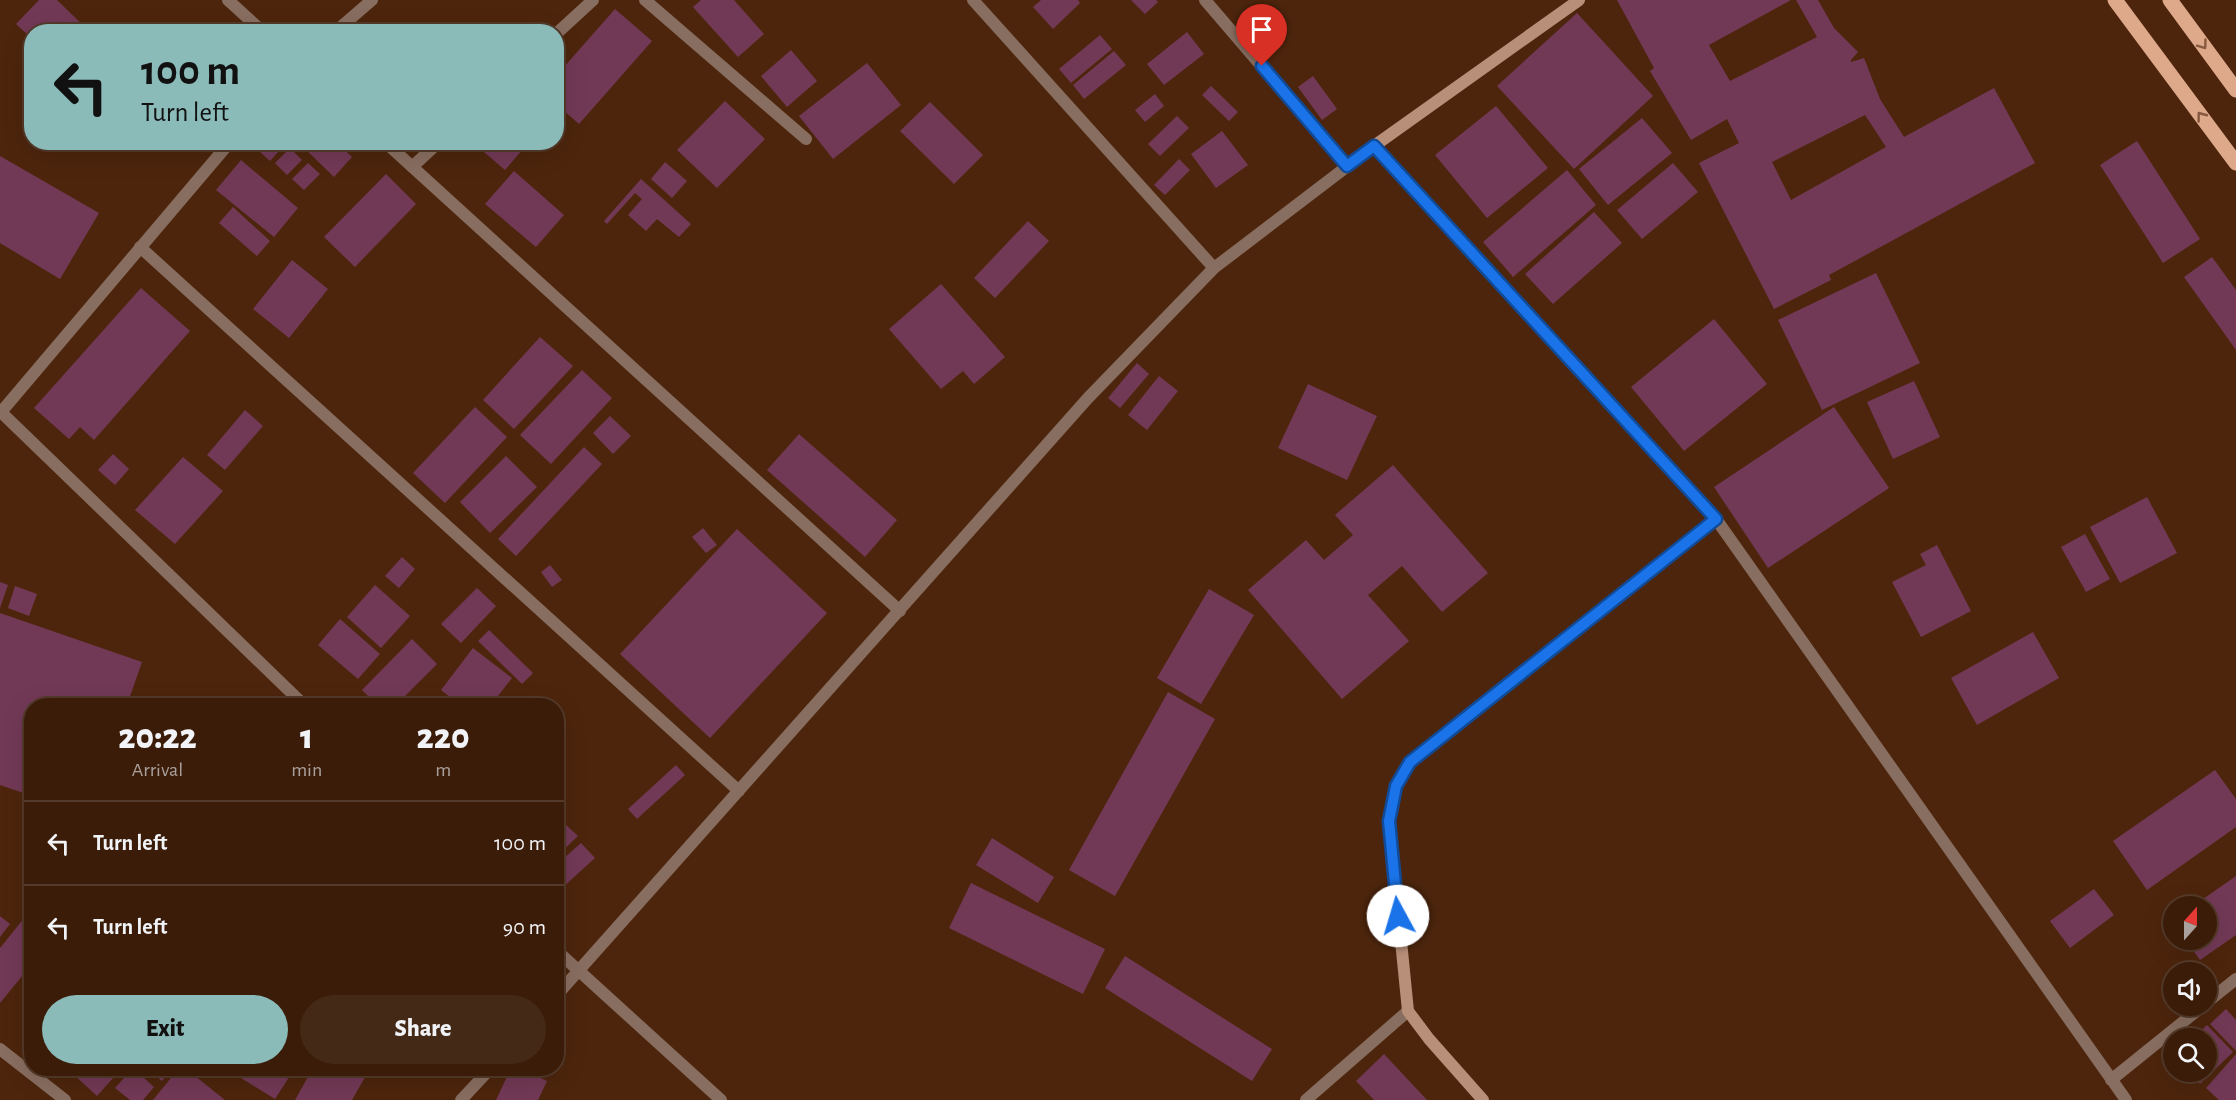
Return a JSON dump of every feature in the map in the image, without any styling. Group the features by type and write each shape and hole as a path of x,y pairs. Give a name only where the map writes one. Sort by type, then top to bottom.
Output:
{"main road":[{"path":"1483,1100 1429,1039 1408,1011 1389,821 1396,786 1410,762 1716,519 1374,146 1580,0"},
{"path":"2115,0 2236,162"},
{"path":"2170,0 2236,90"}],"street":[{"path":"228,0 254,24"},
{"path":"344,24 372,0"},
{"path":"564,27 593,0"},
{"path":"645,0 806,139"},
{"path":"973,0 1214,268"},
{"path":"1204,0 1347,166"},
{"path":"564,987 1088,398 1214,268 1374,146"},
{"path":"223,150 1,411 297,698"},
{"path":"394,150 900,611"},
{"path":"412,167 430,150"},
{"path":"140,247 739,791"},
{"path":"1716,519 2126,1100"},
{"path":"564,957 721,1100"},
{"path":"2217,994 2236,979"},
{"path":"1306,1100 1408,1011"},
{"path":"2111,1080 2190,1016"},
{"path":"0,1049 24,1068"},
{"path":"34,1076 65,1100"},
{"path":"461,1100 484,1076"}],"building":[{"path":"39,0 57,0 82,24 24,24 24,32 16,24"},
{"path":"701,0 734,0 764,34 738,57 693,7"},
{"path":"1041,0 1078,0 1080,3 1053,29 1033,7"},
{"path":"1131,0 1156,0 1158,2 1145,14"},
{"path":"1617,0 1791,0 1709,45 1730,81 1817,37 1796,0 1818,0 1834,28 1858,52 1851,62 1864,58 1880,99 1904,137 1994,88 2035,163 1829,275 1831,280 1774,309 1699,163 1739,143 1727,119 1691,140 1650,71 1654,68","holes":["1865,115 1886,147 1791,200 1772,162"]},
{"path":"615,9 652,41 579,124 564,111 564,67"},
{"path":"1577,13 1653,96 1574,169 1497,86"},
{"path":"1187,32 1204,54 1164,85 1147,64"},
{"path":"1100,35 1112,49 1071,83 1059,69"},
{"path":"791,50 817,81 787,107 761,76"},
{"path":"1114,51 1126,65 1084,99 1073,85"},
{"path":"867,63 901,105 833,159 799,116"},
{"path":"1313,76 1337,109 1322,120 1298,87"},
{"path":"1211,86 1238,112 1229,121 1202,95"},
{"path":"1155,94 1164,106 1145,122 1135,110"},
{"path":"725,101 765,139 717,188 677,150"},
{"path":"930,102 983,155 954,184 900,131"},
{"path":"1496,106 1548,168 1487,218 1435,155"},
{"path":"1177,116 1189,128 1160,156 1148,144"},
{"path":"1642,118 1672,153 1608,205 1579,169"},
{"path":"1222,131 1248,165 1216,188 1191,154"},
{"path":"2137,141 2200,239 2163,263 2100,165"},
{"path":"260,150 280,150 270,161"},
{"path":"288,150 292,150 302,160 287,175 275,163"},
{"path":"306,150 345,150 352,157 334,177"},
{"path":"482,150 522,150 505,170"},
{"path":"0,156 99,213 60,279 0,243"},
{"path":"1179,159 1190,170 1165,195 1154,185"},
{"path":"241,160 298,208 274,237 216,190"},
{"path":"665,162 687,181 672,198 651,179"},
{"path":"308,163 320,174 304,190 292,179"},
{"path":"1673,163 1698,192 1642,239 1617,210"},
{"path":"1567,170 1596,205 1513,277 1483,242"},
{"path":"514,171 564,215 536,247 485,204"},
{"path":"386,174 416,204 355,267 324,237"},
{"path":"641,179 691,224 679,237 657,219 646,231 628,215 642,199 635,193 607,224 604,221"},
{"path":"233,207 270,241 257,256 219,223"},
{"path":"1594,212 1622,243 1553,304 1525,274"},
{"path":"1028,221 1049,241 995,298 974,278"},
{"path":"2212,257 2236,290 2236,350 2184,277"},
{"path":"292,260 328,289 289,338 253,309"},
{"path":"1876,273 1920,363 1822,410 1778,320"},
{"path":"941,284 1005,357 974,384 963,371 941,389 889,329"},
{"path":"141,288 190,331 94,440 80,427 69,439 34,408"},
{"path":"1714,319 1767,384 1684,451 1631,387"},
{"path":"540,337 573,366 514,429 483,400"},
{"path":"1137,363 1149,374 1120,408 1108,398"},
{"path":"582,370 612,398 551,464 520,435"},
{"path":"1159,376 1178,391 1147,430 1128,415"},
{"path":"1914,381 1940,437 1893,459 1867,402"},
{"path":"1308,384 1377,416 1347,480 1278,448"},
{"path":"475,407 507,437 445,503 413,473"},
{"path":"1834,407 1889,488 1768,568 1714,487"},
{"path":"245,410 263,426 225,470 207,455"},
{"path":"610,416 631,436 613,454 593,433"},
{"path":"799,434 897,520 865,557 767,470"},
{"path":"584,447 602,464 516,556 498,539"},
{"path":"113,454 129,469 115,485 98,470"},
{"path":"506,456 537,487 490,533 460,502"},
{"path":"183,457 223,491 175,544 135,510"},
{"path":"1393,465 1488,573 1442,612 1402,566 1368,595 1409,641 1342,699 1248,590 1306,540 1324,560 1353,535 1335,515"},
{"path":"2147,497 2177,553 2120,583 2090,527"},
{"path":"703,528 717,545 706,553 692,537"},
{"path":"737,529 827,613 710,738 620,654"},
{"path":"2085,534 2110,579 2086,592 2061,547"},
{"path":"1937,545 1971,611 1921,637 1892,582 1926,565 1920,554"},
{"path":"402,557 415,569 399,588 385,576"},
{"path":"550,565 562,580 552,587 541,572"},
{"path":"0,582 8,585 0,608"},
{"path":"375,585 410,616 381,648 347,617"},
{"path":"15,586 37,594 29,616 8,608"},
{"path":"477,588 496,606 461,643 441,624"},
{"path":"1209,589 1254,615 1201,704 1157,678"},
{"path":"0,613 142,662 129,698 24,698 24,793 0,785"},
{"path":"340,619 380,654 358,679 318,645"},
{"path":"489,630 533,673 522,684 478,641"},
{"path":"2033,632 2059,678 1977,725 1951,678"},
{"path":"412,639 437,664 403,698 370,698 362,690"},
{"path":"473,648 512,678 496,698 451,698 441,690"},
{"path":"1168,692 1215,719 1115,896 1069,870"},
{"path":"676,765 685,775 637,819 628,809"},
{"path":"2215,770 2236,799 2236,827 2147,890 2113,841"},
{"path":"564,825 578,836 564,849"},
{"path":"992,838 1054,877 1038,903 976,865"},
{"path":"581,843 595,858 564,886 564,858"},
{"path":"2236,876 2236,935 2217,948 2217,896 2207,896"},
{"path":"971,883 1105,949 1083,994 949,928"},
{"path":"2094,889 2114,915 2070,948 2050,921"},
{"path":"0,916 10,924 0,937"},
{"path":"24,918 24,974 0,1003 0,948"},
{"path":"2193,950 2214,950 2200,960"},
{"path":"1125,956 1272,1049 1252,1081 1105,988"},
{"path":"2226,1009 2236,1020 2236,1051 2217,1031 2217,1028 2210,1024"},
{"path":"2217,1035 2233,1052 2217,1068"},
{"path":"1384,1054 1427,1100 1374,1100 1356,1081"},
{"path":"2236,1054 2236,1100 2219,1100 2206,1088 2211,1082 2217,1082 2217,1076"},
{"path":"75,1076 115,1076 97,1096"},
{"path":"126,1076 142,1076 154,1087 143,1100 130,1100 115,1088"},
{"path":"156,1076 166,1076 162,1081"},
{"path":"172,1076 195,1076 225,1100 153,1100"},
{"path":"238,1076 290,1076 275,1099"},
{"path":"308,1076 366,1076 352,1100 295,1100"},
{"path":"507,1076 536,1076 547,1081 538,1100 496,1100"}],"route":[{"path":"1262,66 1347,166 1374,146 1716,519 1410,762 1396,786 1389,821 1398,916"}]}
